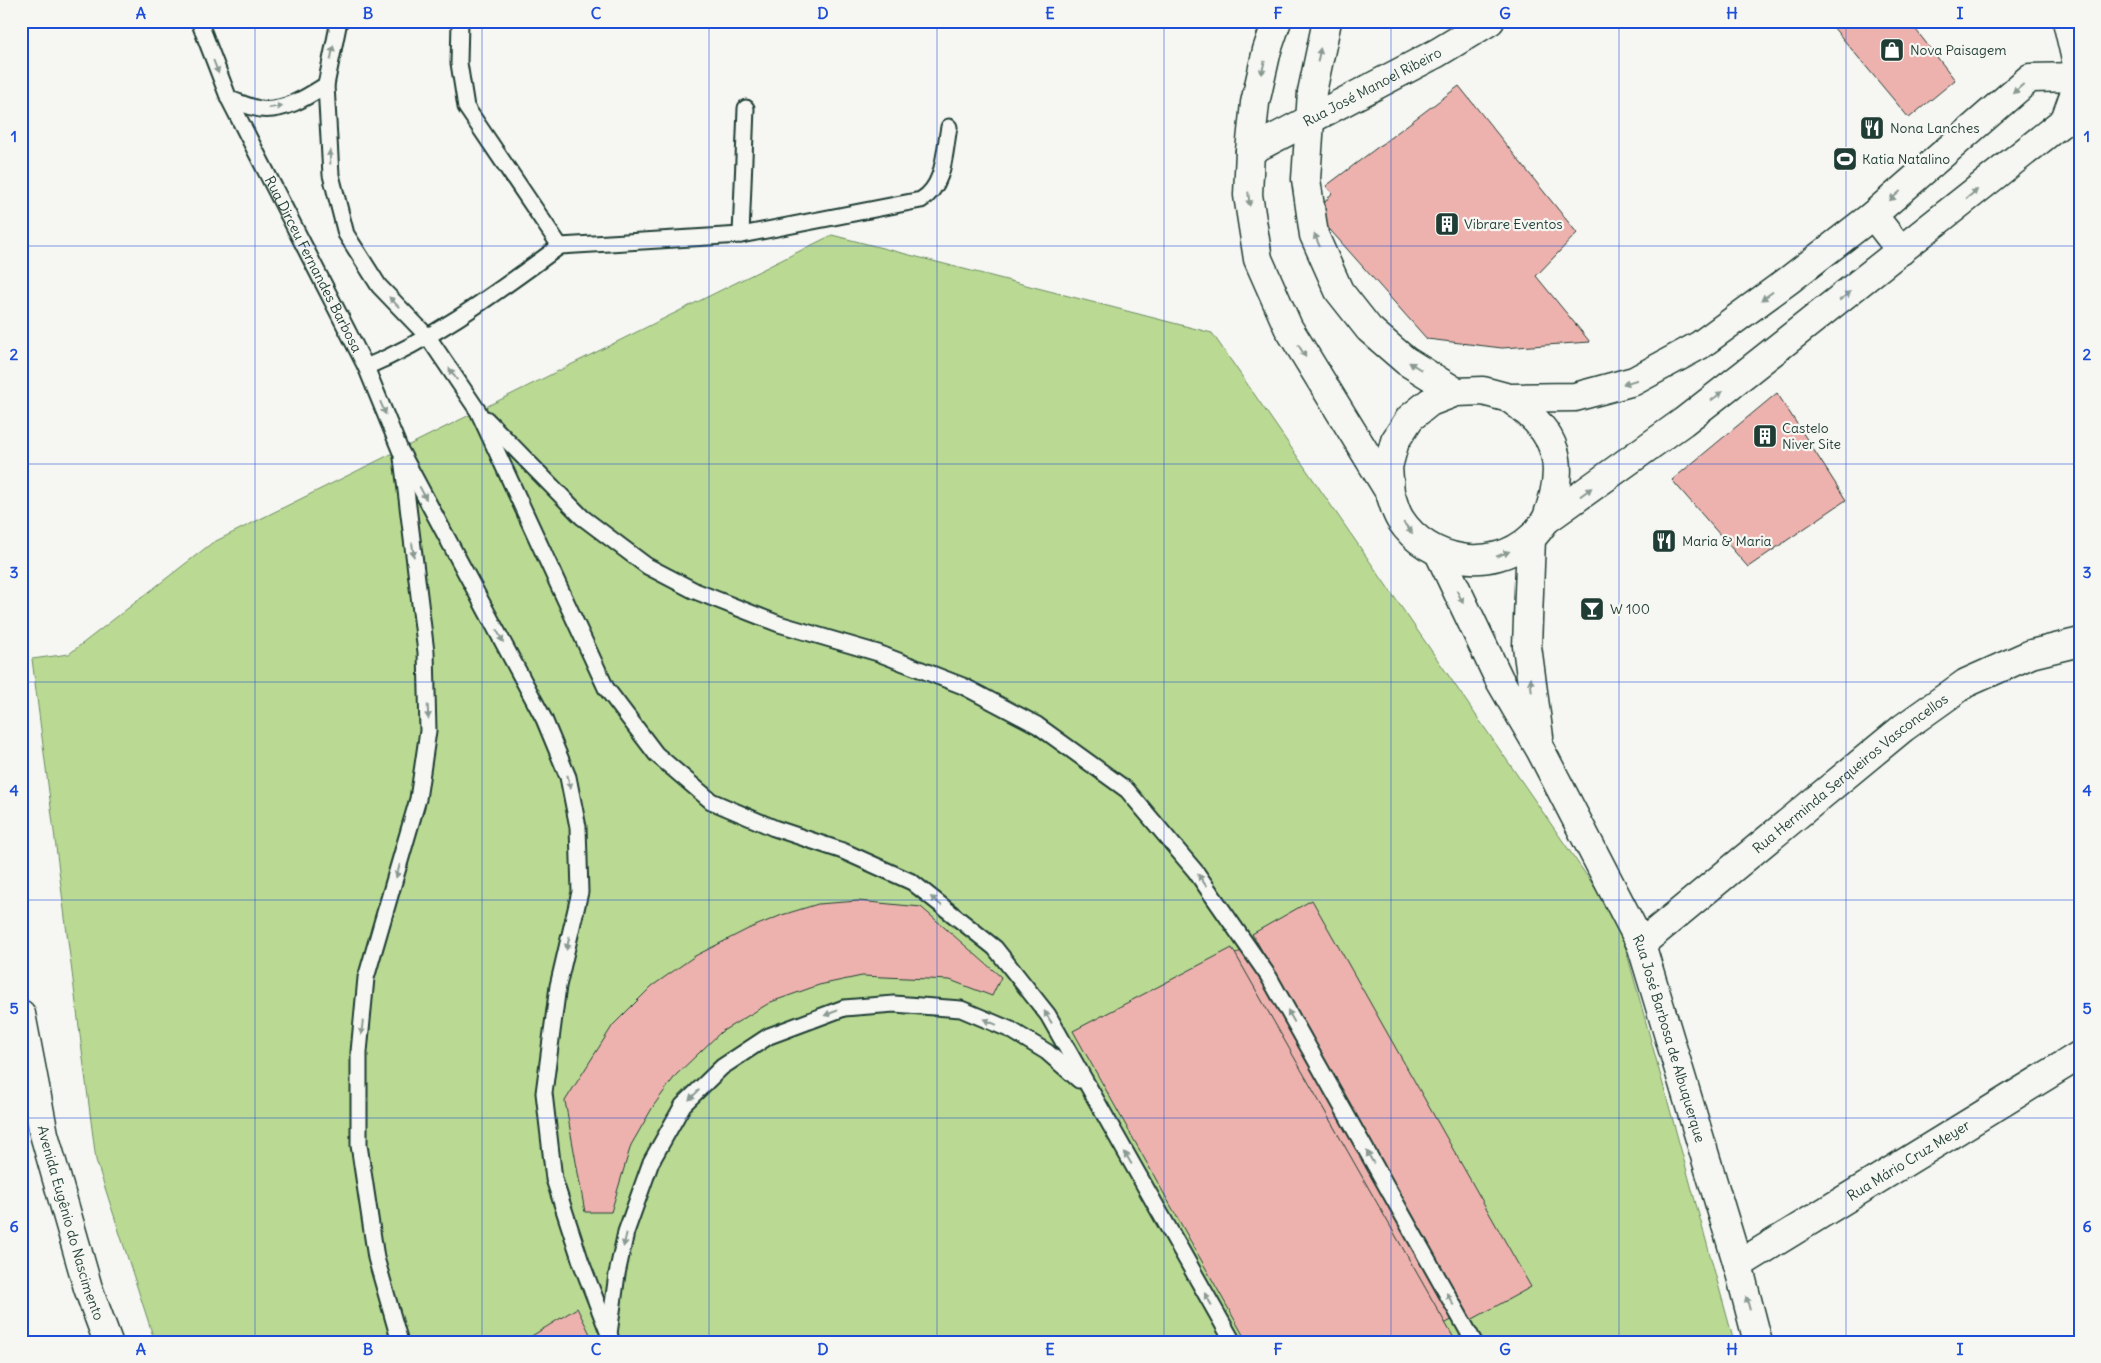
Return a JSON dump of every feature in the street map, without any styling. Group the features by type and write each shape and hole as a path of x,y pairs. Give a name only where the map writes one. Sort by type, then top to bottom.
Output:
{"street":[{"path":"1277,21 1267,50 1255,102 1250,151 1248,195 1258,259 1288,327 1390,493 1399,518 1416,538 1439,553 1464,560 1491,559 1512,551 1690,416 2065,120 2080,77 2067,21"},
{"path":"1327,21 1312,92 1306,179 1314,235 1339,291 1369,329 1406,360 1456,392"},
{"name":"Rua José Manoel Ribeiro","path":"1250,151 1437,53 1490,21"},
{"path":"1390,493 1388,467 1395,441 1410,418 1430,402 1456,392 1483,391 1509,398 1575,397 1634,381 1700,345 1873,216 2030,78 2080,77"},
{"path":"1873,216 1901,251"},
{"path":"1509,398 1532,414 1549,438 1557,465 1556,494 1539,529"},
{"name":"Rua José Barbosa de Albuquerque","path":"1539,529 1527,608 1527,646 1541,751"},
{"name":"Rua José Barbosa de Albuquerque","path":"1439,553 1499,679 1541,751 1641,944 1738,1265 1758,1342"},
{"name":"Rua Herminda Serqueiros Vasconcellos","path":"1641,944 1903,728 1966,684 2031,654 2080,642"},
{"name":"Avenida Eugênio do Nascimento","path":"21,1014 44,1134 88,1288 108,1342"},
{"name":"Rua Mário Cruz Meyer","path":"1738,1265 2080,1055"}],"lane":[{"name":"Rua Dirceu Fernandes Barbosa","path":"198,21 229,99 366,367 405,351 462,317 560,246"},
{"path":"339,21 326,85 331,175 346,234 379,286 428,337 478,411 606,688 656,754 711,801 774,828 843,851 912,882 995,948 1048,1015 1233,1342"},
{"path":"460,21 459,63 466,107 560,246 741,236 921,200 931,194 938,183 949,127"},
{"path":"229,99 260,109 282,108 304,99 326,85"},
{"path":"741,236 746,108"},
{"path":"366,367 400,450 544,719 568,777 578,827 580,892 558,986 544,1093 554,1179 581,1262 611,1339"},
{"path":"478,411 582,518 646,566 694,591 779,624 878,653 963,686 1037,725 1127,790 1196,872 1269,977 1474,1342"},
{"path":"400,450 426,652 428,732 418,799 366,978 359,1061 359,1145 376,1258 400,1342"},
{"path":"611,1339 617,1274 624,1241 651,1162 683,1105 722,1068 770,1036 844,1008 894,1004 961,1009 1011,1030 1047,1052 1088,1087"}],"green space":[{"path":"832,235 1212,333 1618,921 1734,1342 155,1342 96,1160 32,659 69,654 212,543"}],"building":[{"name":"Nova Paisagem","path":"1828,21 1909,21 1955,80 1909,118"},
{"name":"Vibrare Eventos","path":"1459,86 1577,233 1536,276 1590,342 1502,348 1427,339 1316,214 1332,193 1326,186"},
{"name":"Castelo Niver Site","path":"1777,393 1846,500 1748,567 1672,480"},
{"path":"1312,900 1531,1287 1471,1320 1252,934"},
{"path":"858,901 921,907 1001,977 992,996 950,980 862,976 819,985 771,1002 721,1032 676,1075 654,1105 631,1145 611,1212 585,1212 565,1101 613,1025 652,986 695,956 748,929 782,915 818,904"},
{"path":"1257,942 1466,1312 1415,1340 1205,971"},
{"path":"1232,948 1456,1342 1247,1342 1073,1031"},
{"path":"577,1308 594,1342 522,1342"}],"place":[{"name":"Nova Paisagem","path":"1892,50"},
{"name":"Nona Lanches","path":"1872,128"},
{"name":"Katia Natalino","path":"1845,159"},
{"name":"Vibrare Eventos","path":"1447,224"},
{"name":"Castelo Niver Site","path":"1765,436"},
{"name":"Maria & Maria","path":"1664,541"},
{"name":"W 100","path":"1592,609"}]}
